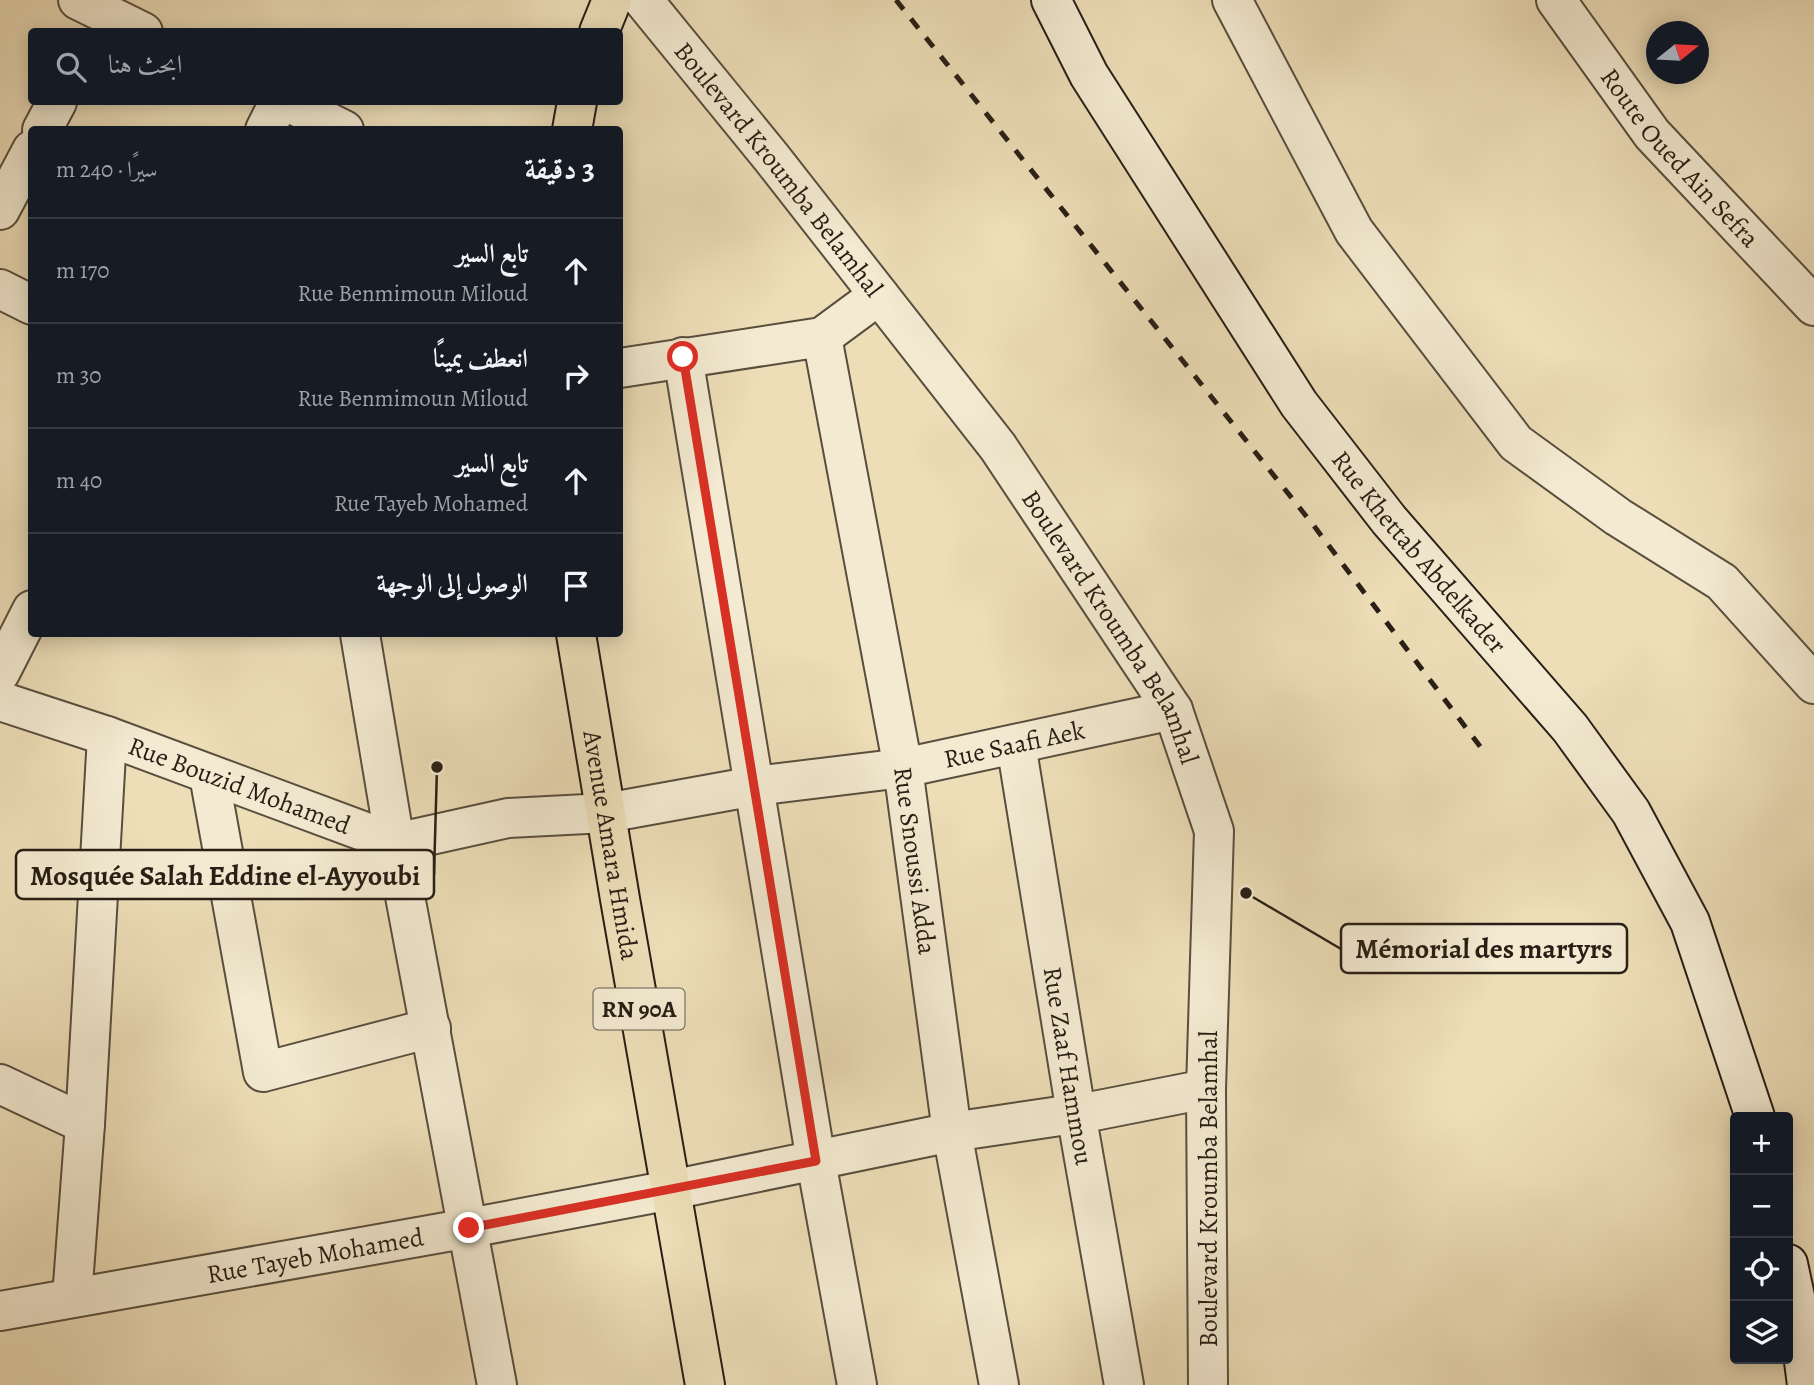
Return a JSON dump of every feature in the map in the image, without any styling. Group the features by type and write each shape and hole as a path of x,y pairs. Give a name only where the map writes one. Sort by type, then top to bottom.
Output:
{"main road":[{"path":"601,28 612,0"},
{"path":"573,126 576,105"},
{"name":"Avenue Amara Hmida","path":"577,637 705,1385"}],"street":[{"name":"Boulevard Kroumba Belamhal","path":"643,0 771,157 998,447 1173,710 1214,831 1206,1089 1208,1385"},
{"name":"Rue Khettab Abdelkader","path":"1051,0 1089,75 1299,404 1390,520 1570,728 1631,813 1690,922 1753,1112"},
{"path":"1232,0 1354,231 1516,443 1618,517 1722,582 1814,684"},
{"name":"Route Oued Ain Sefra","path":"1556,0 1651,134 1814,306"},
{"path":"91,15 131,28"},
{"path":"44,126 55,105"},
{"path":"267,126 278,105"},
{"path":"294,105 336,126"},
{"path":"0,210 28,157"},
{"path":"0,289 28,303"},
{"path":"623,367 822,337 879,295"},
{"name":"Rue Snoussi Adda","path":"822,337 903,768 952,1132 999,1385"},
{"path":"683,357 816,1161 857,1385"},
{"path":"0,673 28,618"},
{"path":"361,637 497,1385"},
{"name":"Rue Bouzid Mohamed","path":"0,701 107,736 396,843"},
{"name":"Rue Saafi Aek","path":"606,813 755,786 903,768 1173,710"},
{"path":"72,1298 85,1124 107,736"},
{"name":"Rue Zaaf Hammou","path":"1016,744 1076,1113 1124,1385"},
{"path":"209,775 263,1072 431,1028"},
{"path":"396,843 508,818 606,813"},
{"path":"0,1084 85,1124"},
{"name":"Rue Tayeb Mohamed","path":"0,1311 469,1228 671,1190 952,1132 1206,1089"},
{"path":"1793,1287 1807,1385"}],"railway":[{"path":"896,0 1314,526 1482,749"}],"place":[{"name":"Mosquée Salah Eddine el-Ayyoubi","path":"437,767"},
{"name":"Mémorial des martyrs","path":"1246,893"}],"route":[{"path":"469,1228 816,1161 683,357"}]}
